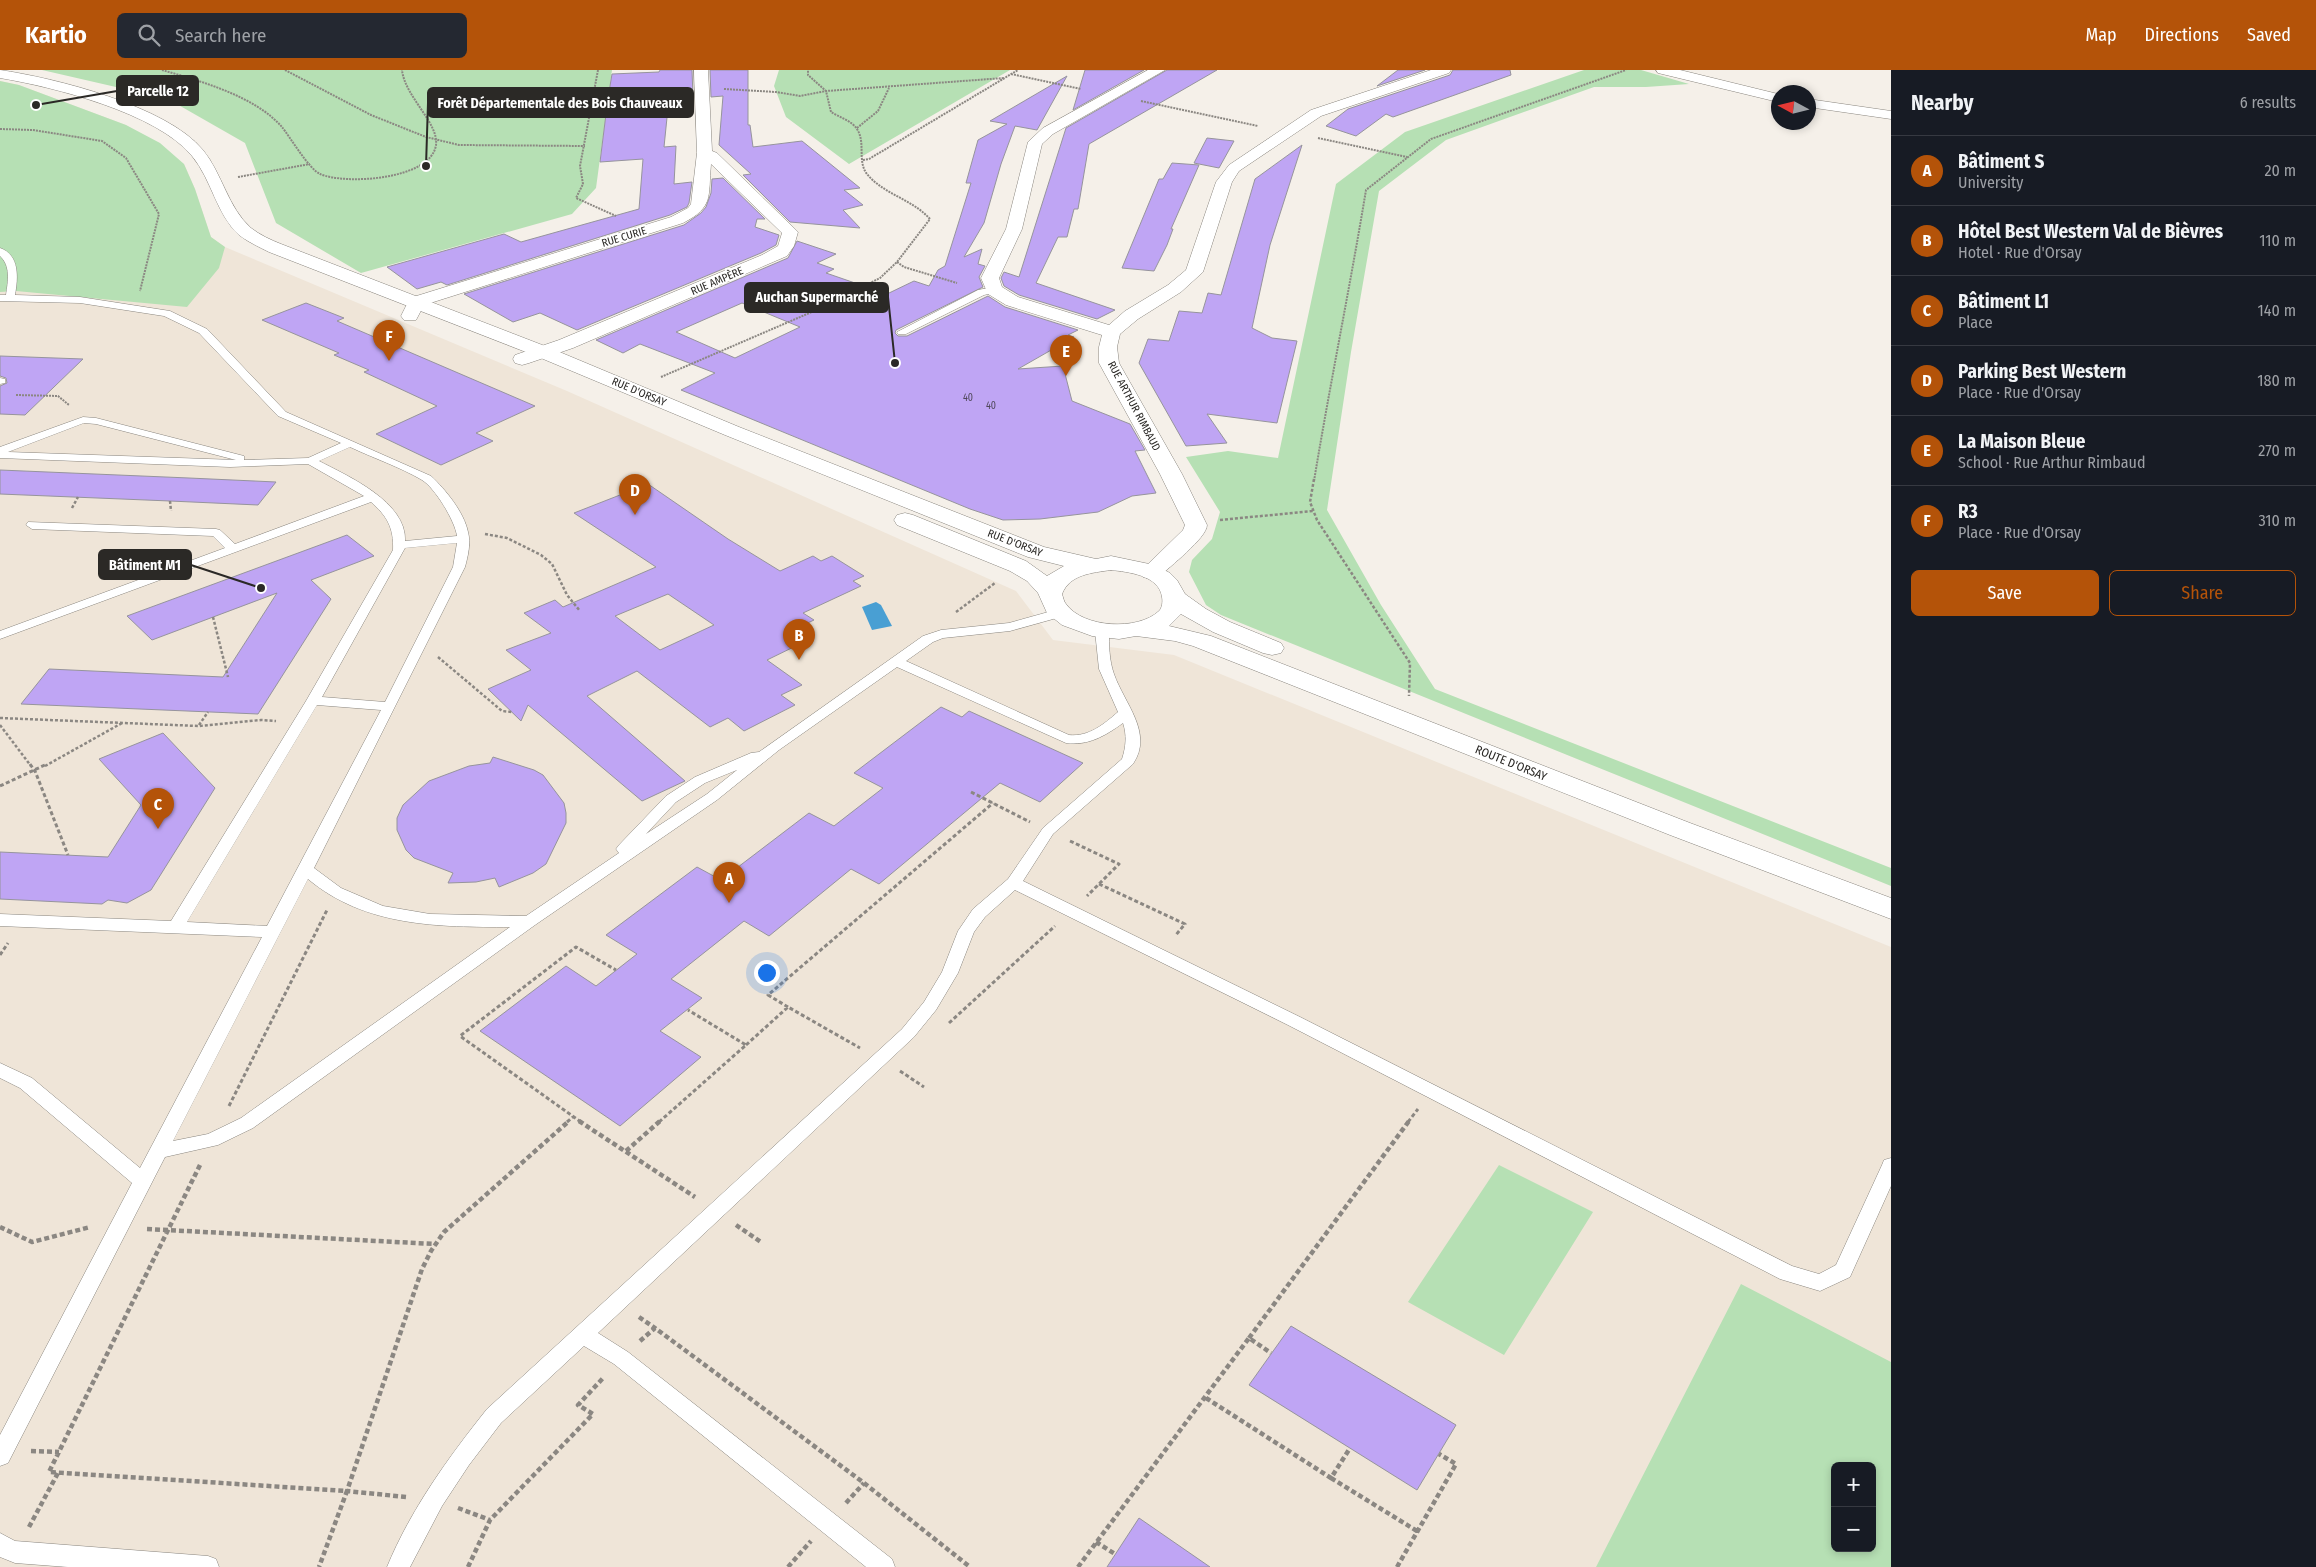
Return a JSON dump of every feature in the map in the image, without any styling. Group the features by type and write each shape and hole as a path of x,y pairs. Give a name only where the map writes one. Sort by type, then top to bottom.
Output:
{"street":[{"name":"RUE CURIE","path":"413,309 677,220 694,211 699,204 705,153 701,70"},
{"path":"1158,70 1048,131 1036,142 1014,229 991,272 993,287 1012,301 1112,332 1147,306 1171,293 1194,272 1224,182 1234,168 1316,113 1444,70"},
{"path":"1663,70 1771,96"},
{"name":"RUE D'ORSAY","path":"0,74 39,81 145,117 172,131 196,150 216,182 220,223 224,232 249,249 413,309 543,352 1036,552 1056,558 1090,564"},
{"path":"1816,104 1891,115"},
{"name":"RUE AMPÈRE","path":"522,359 781,253 787,246 790,232 732,179 712,156 705,153"},
{"name":"RUE D'ORSAY","path":"413,309 522,359 1018,566 1035,576 1054,603"},
{"name":"RUE ARTHUR RIMBAUD","path":"1112,332 1109,338 1109,363 1194,521"},
{"path":"1151,572 1196,529 1194,521"},
{"path":"1111,563 1132,566 1151,572 1164,579 1172,588 1176,598 1174,608 1167,617 1156,624 1140,630 1122,632 1102,631 1077,624 1054,603 1054,583 1062,575 1090,564 1111,563"},
{"name":"ROUTE D'ORSAY","path":"1176,598 1194,614 1218,626 1677,814 1885,906"},
{"name":"ROUTE D'ORSAY","path":"1140,630 1176,634 1202,641 1680,829 1885,906"}],"lane":[{"path":"0,251 6,255 15,271 5,298 80,300 167,313 203,331 282,414 427,478 434,484 462,534 459,567 390,706 0,1456"},
{"path":"902,332 993,287"},
{"path":"0,451 83,420 96,421 263,464"},
{"path":"0,455 263,464 310,461 350,443"},
{"path":"176,927 301,722 400,545 400,533 395,521 373,497 310,461"},
{"path":"0,635 373,497"},
{"path":"32,525 216,533 234,549"},
{"path":"400,545 462,534"},
{"path":"160,1151 212,1140 247,1123 529,921 712,797 774,747 894,661 928,639 941,634 1010,627 1054,603"},
{"path":"398,1567 434,1500 488,1423 908,1033 930,1006 950,973 966,932 979,913 1014,883 1048,831 1128,760 1133,752 1133,735 1127,712 1107,674 1103,655 1102,631"},
{"path":"894,661 1066,739 1077,741 1090,739 1127,712"},
{"path":"313,701 390,706"},
{"path":"609,865 671,799 700,780 774,747"},
{"path":"305,869 336,892 387,914 465,921 529,921"},
{"path":"1014,883 1320,1035 1787,1273 1820,1283 1843,1271 1891,1165"},
{"path":"0,920 272,932"},
{"path":"0,1070 26,1082 143,1181"},
{"path":"583,1334 621,1358 884,1567"},
{"path":"8,1548 208,1567"}],"path":[{"path":"162,70 211,86 243,100 279,125 316,172 336,179 355,180 392,175 422,164 435,148 437,139 422,110 409,93 402,70"},
{"path":"285,70 297,74 322,91 378,119 459,145 585,146"},
{"path":"598,70 580,166 583,184 576,198 646,230"},
{"path":"634,390 814,311 880,278 897,262 930,219 910,202 872,179 863,169 861,164 863,160 861,134 858,128 831,112 826,91 808,75 808,70"},
{"path":"863,160 869,159 1018,70"},
{"path":"1408,703 1410,664 1317,520 1310,502 1346,310 1366,190 1431,139 1626,70"},
{"path":"1011,74 1113,96"},
{"path":"701,88 768,91 800,96 826,91 889,88 1004,78"},
{"path":"858,128 881,110 889,88"},
{"path":"0,129 33,130 102,141 126,158 159,214 136,309"},
{"path":"216,182 311,164"},
{"path":"897,262 904,267 973,289 979,285 993,287"},
{"path":"8,395 58,396 83,420"},
{"path":"1194,521 1313,511"},
{"path":"462,534 507,538 541,555 552,564 567,595 580,611"},
{"path":"941,634 940,624 1018,566"},
{"path":"213,617 228,677"},
{"path":"415,656 438,657 502,711 512,712"},
{"path":"198,726 208,712"},
{"path":"0,718 198,726 261,720 301,722"},
{"path":"0,786 122,723"},
{"path":"0,724 34,770 68,856"},
{"path":"879,1059 768,995 993,803"},
{"path":"336,892 49,1472 348,1491"},
{"path":"941,1030 1058,924"},
{"path":"616,970 576,948 460,1036 573,1116 717,1211"},
{"path":"626,1151 788,1007"},
{"path":"688,1010 746,1045"},
{"path":"905,1063 898,1069 924,1087"},
{"path":"1078,1567 1206,1398 1418,1109 1409,1105"},
{"path":"319,1567 348,1491 422,1269 435,1244 444,1232 573,1116"},
{"path":"741,1217 734,1224 761,1242"},
{"path":"0,1227 32,1242 91,1226 435,1244"},
{"path":"86,1235 91,1226"},
{"path":"645,1310 638,1316 655,1328"},
{"path":"1249,1338 1271,1353"},
{"path":"1206,1398 1417,1531"},
{"path":"1331,1478 1350,1448"},
{"path":"1397,1567 1456,1464 1439,1454"},
{"path":"8,1548 58,1473"},
{"path":"1096,1542 1115,1554"}],"shaded area":[{"path":"0,81 19,85 126,125 184,164 195,189 211,237 225,247 567,391 1016,591 1053,640 1174,655 1891,947 1891,1567 0,1567"}],"green space":[{"path":"42,70 612,70 596,188 572,214 361,273 276,223 245,143 168,99"},
{"path":"779,70 1010,70 849,164 786,117 774,86"},
{"path":"1584,70 1641,70 1689,84 1646,87 1594,87 1446,140 1379,191 1351,352 1327,510 1381,605 1435,689 1891,868 1891,886 1221,615 1206,605 1189,572 1192,560 1212,539 1220,512 1186,457 1228,451 1278,458 1336,184 1405,132"},
{"path":"0,81 19,85 126,125 160,143 184,164 195,189 211,237 225,247 219,268 187,307 16,291 0,292"},
{"path":"1499,1165 1593,1212 1504,1355 1408,1302"},
{"path":"1741,1284 1891,1362 1891,1567 1596,1567"}],"water":[{"path":"876,602 881,605 892,626 872,630 862,607"}],"building":[{"path":"660,70 692,70 693,97 669,98 664,147 676,146 674,184 692,182 687,207 670,215 447,285 441,282 417,289 387,267 504,234 521,242 639,209 643,159 600,162 608,98 612,74 659,72"},
{"path":"710,70 748,70 748,125 750,125 753,147 802,141 860,188 844,190 863,205 843,210 860,228 790,222 743,175 751,174 719,145 723,96 711,97"},
{"path":"1085,70 1144,70 1073,110"},
{"path":"1167,70 1217,70 1089,144 1078,209 1074,209 1067,237 1058,237 1036,283 1115,310 1097,319 1019,295 1004,286 1001,278 1004,272 1019,277 1066,128"},
{"path":"1398,70 1425,70 1377,86"},
{"path":"1453,70 1510,70 1511,75 1393,117 1386,114 1356,136 1326,126 1348,109 1450,75"},
{"path":"1067,76 1037,130 1015,126 1001,164 984,223 964,257 982,249 978,264 985,266 979,277 983,287 896,330 895,333 898,336 907,336 988,296 1005,307 1078,330 1068,335 1074,337 1018,369 1063,366 1072,401 1130,424 1145,450 1135,451 1156,493 1132,496 1098,512 1040,519 1003,520 970,509 681,390 715,373 640,344 623,353 596,340 788,258 797,241 836,254 817,263 834,269 826,273 887,294 914,281 929,286 938,270 945,266 971,183 966,183 978,140 1007,124 990,121","holes":["742,303 800,327 735,358 676,332"]},
{"path":"1207,138 1234,141 1219,168 1194,163"},
{"path":"1302,145 1270,245 1252,328 1272,338 1297,341 1277,423 1207,414 1227,443 1186,446 1139,363 1148,339 1169,341 1179,311 1202,313 1208,293 1221,295 1255,179"},
{"path":"1172,163 1199,165 1171,229 1173,229 1167,245 1154,271 1122,268 1159,179 1163,179"},
{"path":"723,178 765,219 757,219 755,227 779,235 776,245 577,330 540,313 513,322 464,294 684,225 706,207 711,193 712,179"},
{"path":"306,303 344,318 337,321 535,406 476,433 493,441 441,465 376,434 437,406 364,372 369,370 334,355 339,353 262,320"},
{"path":"0,356 83,359 25,415 0,414 0,386 7,383 6,378 0,376"},
{"path":"0,470 276,482 258,505 0,494"},
{"path":"648,484 728,539 780,571 813,556 821,561 832,556 864,576 853,581 861,586 803,613 814,620 795,629 810,639 767,660 802,685 781,695 795,705 744,731 728,718 710,727 637,671 587,696 685,781 642,801 528,705 521,721 488,689 531,670 506,650 551,633 524,613 555,600 563,607 656,567 574,513","holes":["668,594 714,625 660,650 615,616"]},
{"path":"347,535 374,556 311,580 331,599 258,714 21,704 49,669 223,677 277,593 152,640 127,616"},
{"path":"941,707 962,717 969,711 1083,763 1040,802 1000,783 879,884 851,869 769,936 744,921 671,979 702,998 660,1031 701,1057 620,1126 480,1031 566,966 596,986 637,954 606,935 697,867 721,880 809,813 834,826 883,788 854,773"},
{"path":"163,733 215,788 151,890 127,903 108,900 102,904 0,899 0,852 108,857 141,805 99,759"},
{"path":"493,757 534,770 543,775 564,803 566,823 546,864 533,873 499,887 495,878 476,882 448,883 453,873 414,858 406,850 397,830 397,818 403,805 429,781 469,766 490,763"},
{"path":"1291,1326 1456,1425 1417,1490 1249,1385"},
{"path":"1139,1518 1210,1567 1107,1567"}],"place":[{"name":"Parcelle 12","path":"36,105"},
{"name":"Forêt Départementale des Bois Chauveaux","path":"426,166"},
{"name":"R3","path":"389,361"},
{"name":"Auchan Supermarché","path":"895,363"},
{"name":"La Maison Bleue","path":"1066,376"},
{"name":"Parking Best Western","path":"635,515"},
{"name":"Bâtiment M1","path":"261,588"},
{"name":"Hôtel Best Western Val de Bièvres","path":"799,660"},
{"name":"Bâtiment L1","path":"158,829"},
{"name":"Bâtiment S","path":"729,903"}]}
